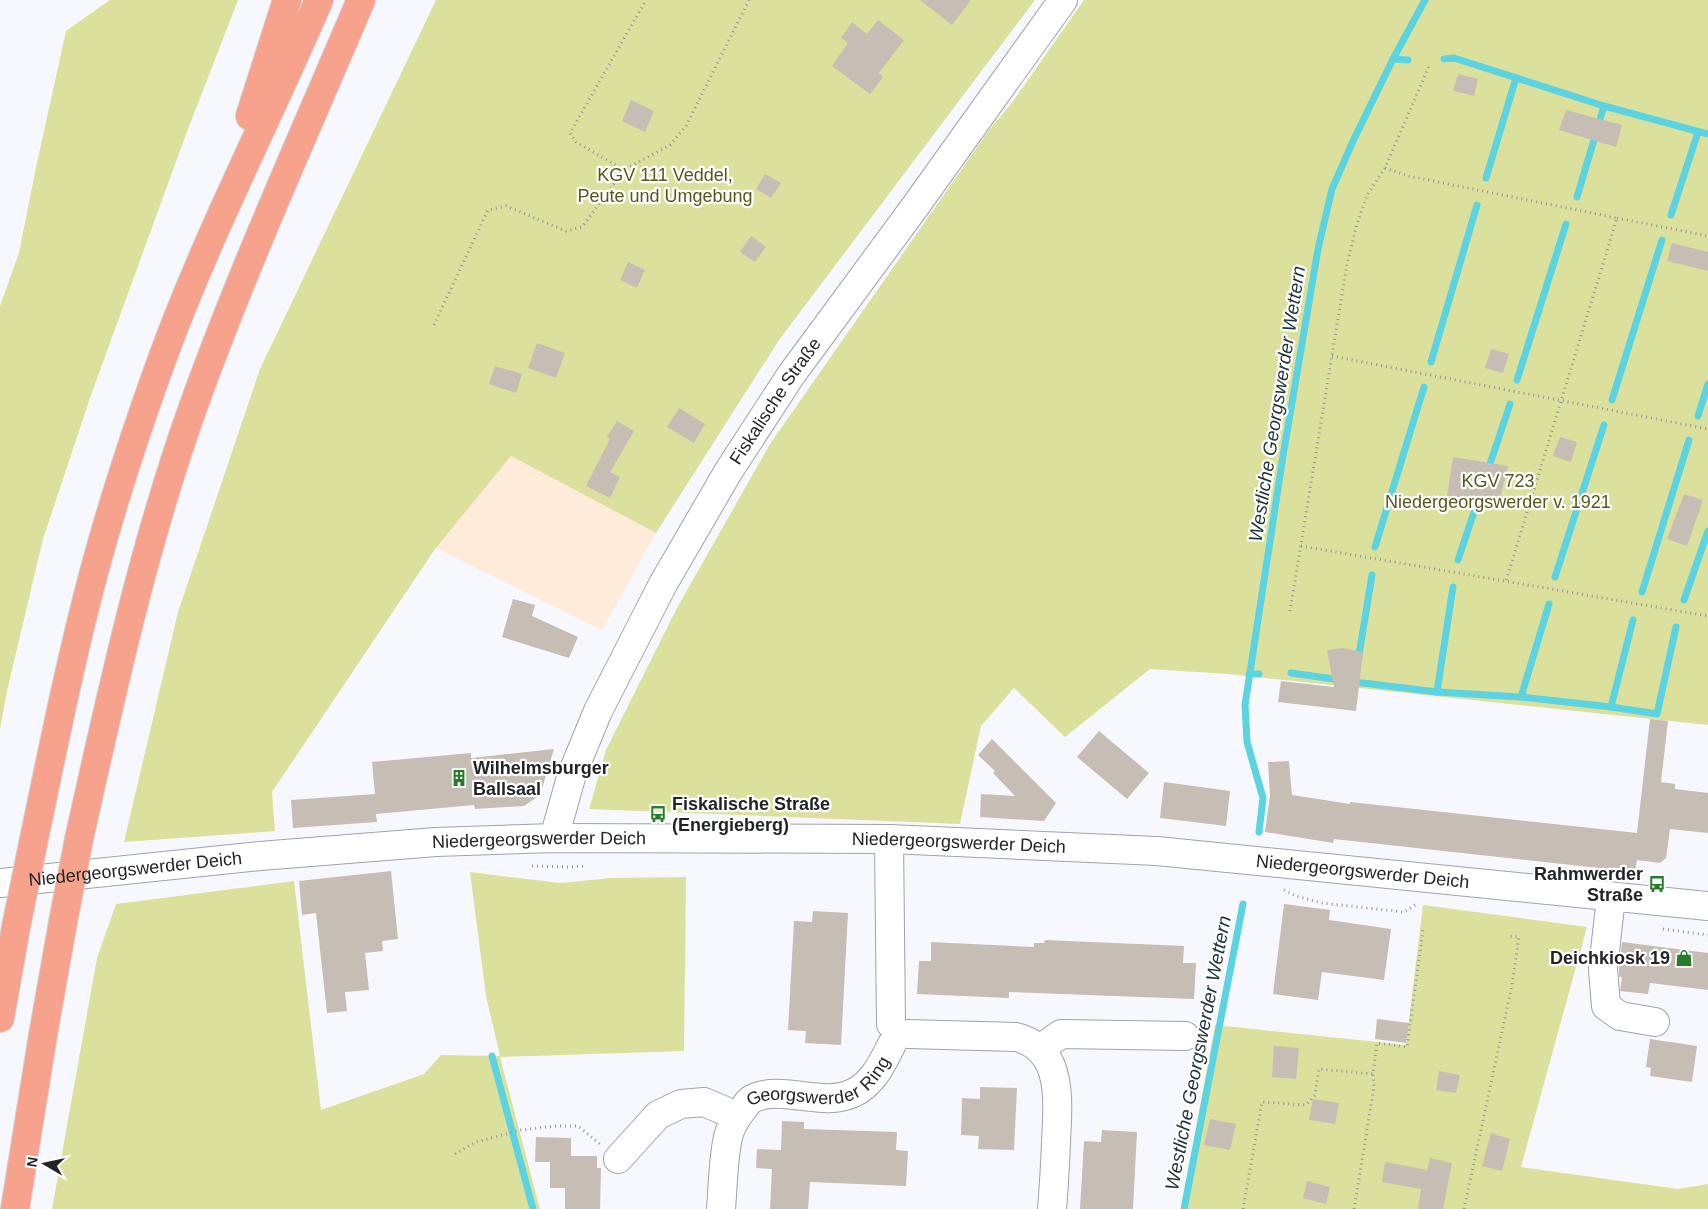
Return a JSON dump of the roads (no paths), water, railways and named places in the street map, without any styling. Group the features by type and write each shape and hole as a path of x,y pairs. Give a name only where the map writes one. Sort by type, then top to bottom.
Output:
{"highway":[{"path":"207,246 287,0"},
{"path":"0,1018 16,927 71,662 99,553 121,480 161,362 207,246 319,0"},
{"path":"15,1209 43,1034 79,838 113,687 165,492 195,401 226,318 361,0"},
{"path":"350,27 365,0"}],"street":[{"name":"Fiskalische Straße","path":"554,838 572,774 598,711 663,584 728,472 791,375 914,208 1063,0"},
{"name":"Niedergeorgswerder Deich","path":"0,883 260,856 436,842 554,838 889,839 1157,851 1708,906"},
{"name":"Georgswerder Ring","path":"721,1209 728,1136 737,1116 751,1100 770,1094 831,1098 844,1097 854,1093 863,1087 875,1074 897,1034 889,839"},
{"path":"1611,896 1603,969 1606,1006 1620,1016 1656,1022"},
{"name":"Georgswerder Ring","path":"897,1034 1016,1037 1024,1039 1040,1049"},
{"path":"1052,1209 1057,1121 1056,1096 1051,1066 1040,1049 1061,1034 1184,1036"},
{"name":"Georgswerder Ring","path":"618,1159 658,1115 681,1104 704,1102 737,1116"}],"waterway":[{"name":"Westliche Georgswerder Wettern","path":"1259,832 1263,798 1247,742 1245,705 1283,456 1318,249 1332,189 1393,59 1425,0"},
{"path":"1444,59 1454,58 1604,106 1708,134"},
{"path":"1393,59 1408,60"},
{"path":"1486,178 1516,78"},
{"path":"1577,197 1604,106"},
{"path":"1671,215 1698,132"},
{"path":"1431,362 1477,205"},
{"path":"1517,380 1566,224"},
{"path":"1612,400 1662,240"},
{"path":"1698,416 1708,384"},
{"path":"1375,547 1424,387"},
{"path":"1488,470 1510,404"},
{"path":"1555,577 1604,425"},
{"path":"1642,592 1689,440"},
{"path":"1458,560 1479,497"},
{"path":"1684,600 1708,531"},
{"path":"1358,661 1372,575"},
{"path":"1355,682 1437,692 1453,587"},
{"path":"1437,692 1521,697 1549,604"},
{"path":"1521,697 1611,707 1633,620"},
{"path":"1611,707 1657,714 1676,627"},
{"path":"1291,673 1341,680"},
{"path":"1249,674 1259,674"},
{"name":"Westliche Georgswerder Wettern","path":"1184,1209 1243,904"},
{"path":"492,1056 533,1209"}],"place":[{"name":"Wilhelmsburger Ballsaal","path":"459,778"},
{"name":"Fiskalische Straße (Energieberg)","path":"658,814"},
{"name":"Rahmwerder Straße","path":"1657,884"},
{"name":"Deichkiosk 19","path":"1684,958"}],"park label":[{"name":"KGV 111 Veddel, Peute und Umgebung","path":"665,185"},
{"name":"KGV 723 Niedergeorgswerder v. 1921","path":"1498,491"}]}
